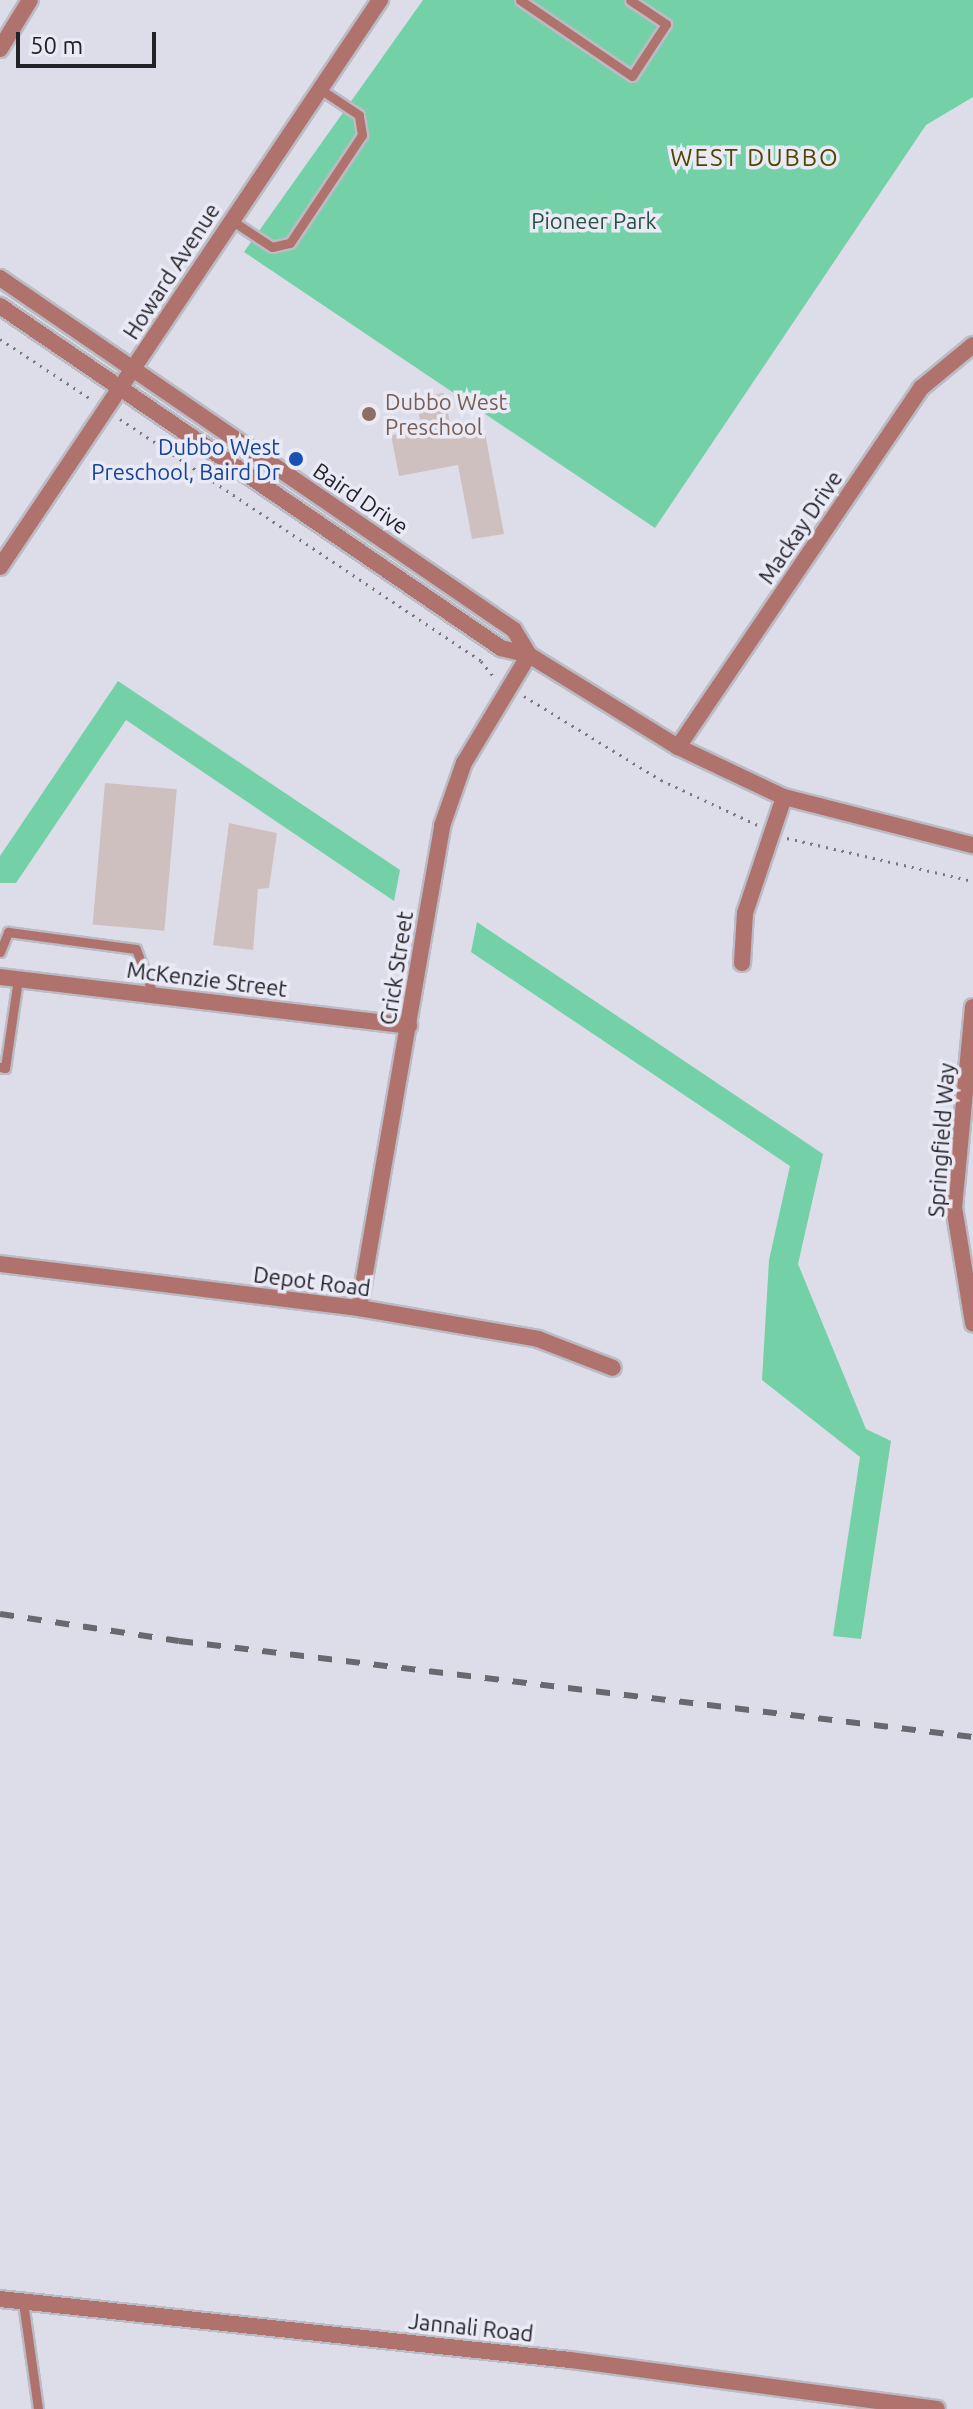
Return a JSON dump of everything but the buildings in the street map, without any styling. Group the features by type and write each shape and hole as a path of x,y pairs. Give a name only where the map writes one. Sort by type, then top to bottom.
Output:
{"street":[{"path":"0,49 30,0"},
{"name":"Howard Avenue","path":"0,567 380,0"},
{"name":"Baird Drive","path":"0,278 514,630 529,655"},
{"name":"Baird Drive","path":"0,306 501,648 529,655 678,747 784,797 973,845"},
{"name":"Mackay Drive","path":"678,747 921,388 973,345"},
{"name":"Crick Street","path":"359,1308 451,791 478,737 529,655"},
{"path":"742,963 745,913 784,797"},
{"name":"McKenzie Street","path":"0,977 409,1026"},
{"name":"Springfield Way","path":"973,1007 954,1207 966,1250 973,1323"},
{"name":"Depot Road","path":"0,1264 359,1308 538,1339 613,1368"},
{"name":"Jannali Road","path":"0,2299 570,2360 937,2409"}],"lane":[{"path":"520,0 632,76 666,24 630,0"},
{"path":"231,220 272,247 290,243 362,135 359,115 320,89"},
{"path":"0,952 8,932 136,949 153,994"},
{"path":"0,1067 5,1068 18,979"},
{"path":"23,2302 38,2409"}],"green space":[{"name":"Pioneer Park","path":"423,0 973,0 973,97 926,125 655,528 244,252"},
{"path":"118,681 400,870 394,901 126,720 16,883 0,883 0,856"},
{"path":"477,922 823,1154 798,1264 866,1429 891,1441 861,1639 833,1636 860,1457 762,1380 769,1260 790,1166 471,952"}],"railway":[{"path":"0,1614 179,1641 973,1737"}],"place":[{"name":"Dubbo West Preschool","path":"369,414"},
{"name":"Dubbo West Preschool, Baird Dr","path":"296,459"}],"district":[{"name":"WEST DUBBO","path":"755,158"}]}
